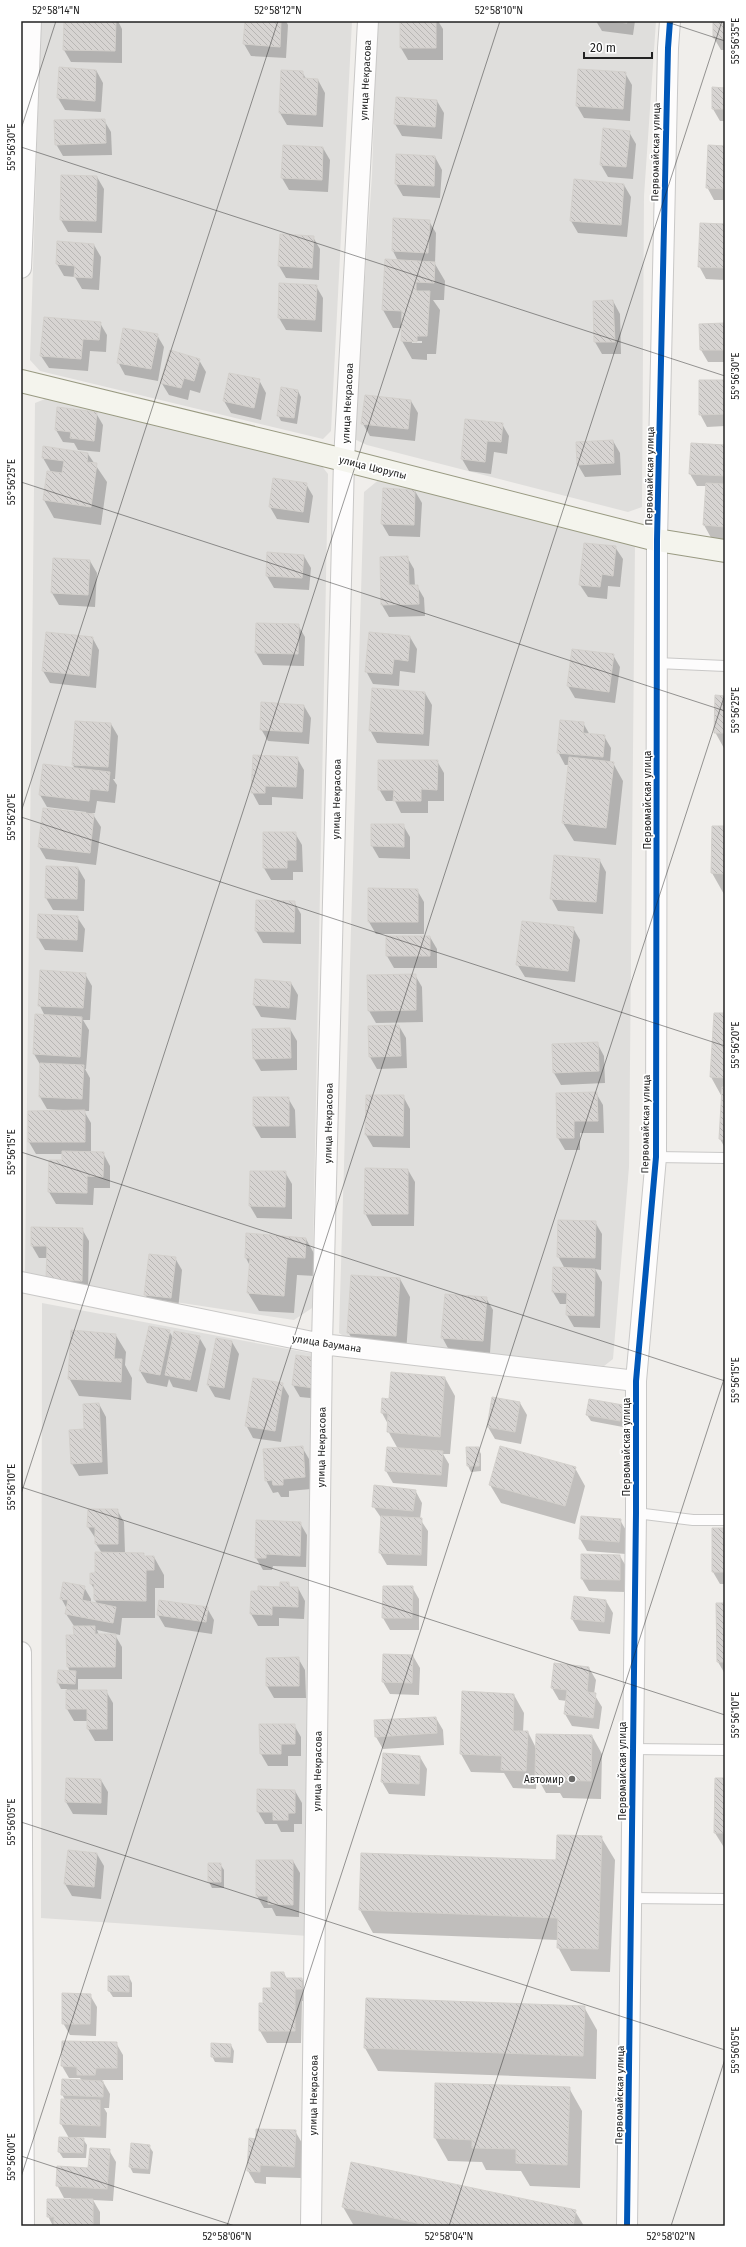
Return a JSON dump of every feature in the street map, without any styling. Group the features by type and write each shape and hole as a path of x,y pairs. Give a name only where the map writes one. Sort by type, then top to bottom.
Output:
{"street":[{"path":"21,268 31,21"},
{"name":"улица Некрасова","path":"311,2226 322,1344 344,460 368,21"},
{"name":"Первомайская улица","path":"627,2226 632,1898 636,1381 656,1157 657,540 668,48 670,21"},
{"name":"улица Цюрупы","path":"21,380 344,460 657,540 725,551"},
{"name":"улица Баумана","path":"21,1282 322,1344 636,1381"},
{"path":"21,1652 24,2226"}],"lane":[{"path":"657,663 725,666"},
{"path":"656,1157 725,1158"},
{"path":"636,1512 693,1520 725,1520"},
{"path":"632,1749 725,1750"},
{"path":"632,1898 725,1899"}],"shaded area":[{"path":"41,21 352,21 331,431 323,439 40,371 30,360"},
{"path":"377,21 656,21 644,196 642,507 628,512 367,445 354,439 372,175"},
{"path":"50,397 321,465 328,474 312,1308 294,1320 30,1280 25,1275 35,403"},
{"path":"381,478 635,543 629,1167 613,1359 604,1366 351,1341 339,1333 364,492"},
{"path":"42,1303 320,1355 308,1936 41,1918"}],"building":[{"path":"64,21 116,21 115,51 63,50"},
{"path":"245,21 281,21 280,47 243,44"},
{"path":"400,21 436,21 436,48 400,48"},
{"path":"608,21 627,21 627,23"},
{"path":"713,21 725,21 725,39 713,38"},
{"path":"59,67 96,70 95,101 57,98"},
{"path":"578,69 626,72 623,109 576,106"},
{"path":"281,70 303,71 303,78 318,79 316,115 279,113"},
{"path":"712,87 725,88 725,109 712,109"},
{"path":"396,97 437,100 435,127 394,124"},
{"path":"105,119 106,143 55,145 54,120"},
{"path":"603,128 630,131 626,167 600,165"},
{"path":"283,145 323,147 322,180 281,178"},
{"path":"708,145 725,146 725,189 706,188"},
{"path":"396,154 435,156 434,186 395,184"},
{"path":"61,175 97,176 96,221 60,220"},
{"path":"574,179 624,184 621,225 570,221"},
{"path":"393,218 430,220 428,253 392,251"},
{"path":"700,223 725,224 725,268 698,267"},
{"path":"280,234 314,236 312,268 278,266"},
{"path":"57,241 94,244 92,278 74,277 75,266 56,264"},
{"path":"385,259 435,262 434,283 416,282 416,291 430,291 427,336 417,336 417,342 401,341 402,311 382,310"},
{"path":"279,283 317,285 315,320 278,318"},
{"path":"613,300 615,342 594,342 593,301"},
{"path":"44,317 101,322 99,340 83,339 81,359 40,356"},
{"path":"725,323 725,350 700,350 699,324"},
{"path":"123,328 158,334 151,369 117,363"},
{"path":"170,350 200,359 194,381 184,378 181,388 160,383"},
{"path":"229,373 260,379 254,408 223,401"},
{"path":"699,380 725,380 725,414 699,415"},
{"path":"281,387 298,390 294,418 277,416"},
{"path":"365,395 411,400 408,429 361,424"},
{"path":"57,407 97,412 94,441 70,438 71,432 55,430"},
{"path":"465,419 503,423 501,442 487,441 485,462 461,459"},
{"path":"613,440 614,463 577,465 576,442"},
{"path":"691,443 725,445 725,476 689,474"},
{"path":"43,446 88,453 87,462 97,463 91,507 43,500 47,471 62,473 64,461 42,458"},
{"path":"273,478 307,483 303,512 269,507"},
{"path":"706,483 725,484 725,527 703,525"},
{"path":"383,488 415,490 414,525 381,524"},
{"path":"584,543 616,546 613,576 602,574 600,587 579,585"},
{"path":"267,552 304,555 302,578 266,576"},
{"path":"408,556 409,585 418,585 419,604 381,605 380,557"},
{"path":"53,558 90,560 88,595 51,593"},
{"path":"256,623 299,624 298,654 255,653"},
{"path":"46,632 93,637 89,676 42,671"},
{"path":"369,632 410,636 408,661 394,659 392,674 365,672"},
{"path":"572,649 614,654 609,692 567,686"},
{"path":"372,688 425,692 423,734 369,731"},
{"path":"715,695 725,696 725,733 714,733"},
{"path":"261,702 304,705 302,732 260,730"},
{"path":"560,720 584,722 583,733 605,735 603,757 557,753"},
{"path":"75,721 111,723 108,767 72,765"},
{"path":"253,755 298,757 296,787 265,786 265,793 251,793"},
{"path":"569,757 614,762 606,828 562,823"},
{"path":"378,760 438,760 437,790 421,789 421,801 393,801 394,790 378,790"},
{"path":"43,764 110,772 108,791 90,789 89,801 39,795"},
{"path":"43,808 94,814 90,853 38,847"},
{"path":"371,824 404,824 404,847 371,846"},
{"path":"712,826 725,826 725,874 711,873"},
{"path":"263,832 296,832 296,860 287,860 287,868 263,868"},
{"path":"554,855 600,859 596,902 550,899"},
{"path":"46,866 78,867 77,899 45,898"},
{"path":"368,888 418,889 418,922 368,922"},
{"path":"256,900 295,901 294,932 255,931"},
{"path":"38,914 78,916 77,940 37,938"},
{"path":"522,921 574,927 568,971 516,965"},
{"path":"386,936 430,936 430,956 386,956"},
{"path":"40,970 86,973 83,1008 38,1006"},
{"path":"416,974 416,1010 368,1011 367,975"},
{"path":"255,979 291,982 289,1008 253,1005"},
{"path":"725,996 725,1078 710,1077 714,1013 724,1013"},
{"path":"35,1014 82,1017 80,1057 33,1054"},
{"path":"399,1025 401,1056 369,1057 368,1026"},
{"path":"290,1028 291,1058 253,1059 252,1029"},
{"path":"598,1042 599,1071 553,1073 552,1044"},
{"path":"40,1063 84,1065 82,1099 39,1097"},
{"path":"722,1087 725,1087 725,1140 719,1139"},
{"path":"597,1092 598,1121 574,1121 574,1138 557,1138 556,1093"},
{"path":"366,1095 404,1095 403,1136 365,1135"},
{"path":"253,1097 289,1097 289,1126 253,1126"},
{"path":"85,1110 85,1142 28,1142 28,1111"},
{"path":"62,1151 104,1152 103,1177 87,1176 87,1193 48,1192 49,1160 62,1160"},
{"path":"365,1168 408,1169 408,1214 364,1214"},
{"path":"250,1171 286,1171 285,1207 249,1206"},
{"path":"558,1220 596,1221 595,1258 557,1257"},
{"path":"31,1227 83,1228 82,1281 46,1280 47,1246 31,1246"},
{"path":"246,1233 306,1238 305,1258 287,1257 284,1296 247,1293 250,1258 245,1258"},
{"path":"149,1254 176,1257 171,1298 144,1295"},
{"path":"553,1267 595,1269 594,1316 566,1315 567,1293 552,1292"},
{"path":"351,1275 400,1278 396,1336 347,1333"},
{"path":"445,1294 487,1297 483,1341 441,1338"},
{"path":"149,1326 170,1330 160,1375 139,1371"},
{"path":"71,1330 116,1334 114,1359 122,1359 121,1382 68,1379"},
{"path":"174,1331 200,1336 190,1380 165,1375"},
{"path":"216,1338 232,1341 224,1388 207,1385"},
{"path":"296,1355 317,1358 313,1388 292,1385"},
{"path":"391,1372 445,1377 440,1437 387,1432 388,1413 381,1413 382,1398 389,1399"},
{"path":"253,1378 283,1383 275,1431 245,1426"},
{"path":"492,1397 520,1402 515,1432 487,1427"},
{"path":"589,1399 623,1405 620,1421 586,1415"},
{"path":"99,1403 102,1462 71,1464 69,1430 84,1429 83,1404"},
{"path":"303,1446 305,1477 283,1479 283,1485 273,1485 272,1480 265,1481 263,1449"},
{"path":"500,1446 576,1467 565,1506 489,1485"},
{"path":"387,1447 443,1451 441,1475 385,1471"},
{"path":"466,1447 479,1447 479,1466 467,1466"},
{"path":"374,1485 416,1490 413,1511 372,1507"},
{"path":"88,1509 118,1509 118,1544 95,1544 95,1527 87,1527"},
{"path":"381,1516 422,1518 421,1555 379,1553"},
{"path":"581,1516 621,1519 619,1542 579,1539"},
{"path":"256,1520 301,1522 300,1556 266,1554 266,1558 255,1558"},
{"path":"712,1528 725,1528 725,1572 712,1572"},
{"path":"95,1552 144,1553 144,1556 154,1556 154,1570 146,1570 146,1601 94,1600 94,1584 90,1584 90,1573 95,1573"},
{"path":"581,1554 620,1555 620,1580 581,1579"},
{"path":"63,1582 85,1586 82,1600 116,1607 113,1623 65,1614 68,1600 60,1599"},
{"path":"280,1582 289,1582 289,1587 298,1587 298,1607 272,1606 272,1615 250,1614 251,1591 258,1591 258,1586 280,1587"},
{"path":"383,1586 413,1586 412,1618 382,1618"},
{"path":"574,1596 606,1600 604,1622 571,1619"},
{"path":"159,1600 208,1607 206,1622 157,1615"},
{"path":"716,1603 725,1603 725,1662 717,1662"},
{"path":"73,1626 95,1626 95,1634 116,1634 115,1667 67,1667 66,1635 74,1635"},
{"path":"383,1654 413,1655 412,1683 382,1682"},
{"path":"299,1657 299,1686 266,1686 266,1658"},
{"path":"554,1663 589,1667 587,1692 596,1693 593,1718 564,1714 567,1690 551,1688"},
{"path":"58,1670 76,1671 75,1684 57,1683"},
{"path":"66,1690 107,1690 107,1729 87,1729 87,1709 66,1709"},
{"path":"462,1691 514,1694 513,1731 528,1731 526,1771 501,1770 502,1756 460,1754"},
{"path":"436,1717 437,1733 375,1737 374,1720"},
{"path":"259,1724 295,1724 295,1744 281,1744 281,1754 260,1754"},
{"path":"536,1734 592,1735 591,1781 551,1780 551,1775 535,1775"},
{"path":"383,1753 420,1756 419,1784 381,1782"},
{"path":"66,1778 101,1779 101,1803 65,1802"},
{"path":"715,1778 725,1778 725,1833 714,1833"},
{"path":"257,1789 295,1790 295,1813 288,1813 288,1820 273,1820 273,1812 257,1812"},
{"path":"557,1835 602,1836 598,1949 557,1948 558,1918 359,1910 361,1853 556,1860"},
{"path":"68,1850 97,1853 94,1887 64,1884"},
{"path":"256,1860 293,1860 293,1905 268,1904 268,1896 256,1896"},
{"path":"208,1863 221,1863 221,1882 208,1882"},
{"path":"271,1972 284,1972 284,1978 302,1978 302,1989 295,1989 295,2031 259,2031 259,2003 263,2003 263,1988 271,1988"},
{"path":"108,1976 129,1976 129,1992 108,1991"},
{"path":"62,1993 91,1994 90,2024 62,2024"},
{"path":"366,1998 585,2006 583,2056 364,2048"},
{"path":"62,2041 117,2042 117,2068 96,2068 95,2075 77,2075 77,2067 61,2066"},
{"path":"211,2043 231,2044 230,2057 211,2057"},
{"path":"62,2079 103,2081 103,2097 61,2095"},
{"path":"435,2083 570,2087 567,2165 516,2163 516,2149 472,2148 472,2140 434,2138"},
{"path":"61,2099 100,2100 100,2126 60,2124"},
{"path":"256,2129 296,2130 294,2167 260,2165 260,2172 247,2171 249,2138 256,2139"},
{"path":"59,2137 84,2138 83,2153 58,2152"},
{"path":"131,2143 150,2145 148,2169 129,2167"},
{"path":"90,2148 110,2149 107,2189 56,2186 57,2166 88,2168"},
{"path":"351,2162 576,2210 573,2226 431,2226 342,2207"},
{"path":"47,2199 93,2199 93,2226 54,2226 54,2217 47,2217"}],"cycle path":[{"path":"627,2226 636,1513 636,1381 656,1157 657,540 668,48 670,21"}],"place":[{"name":"Автомир","path":"572,1779"}]}
